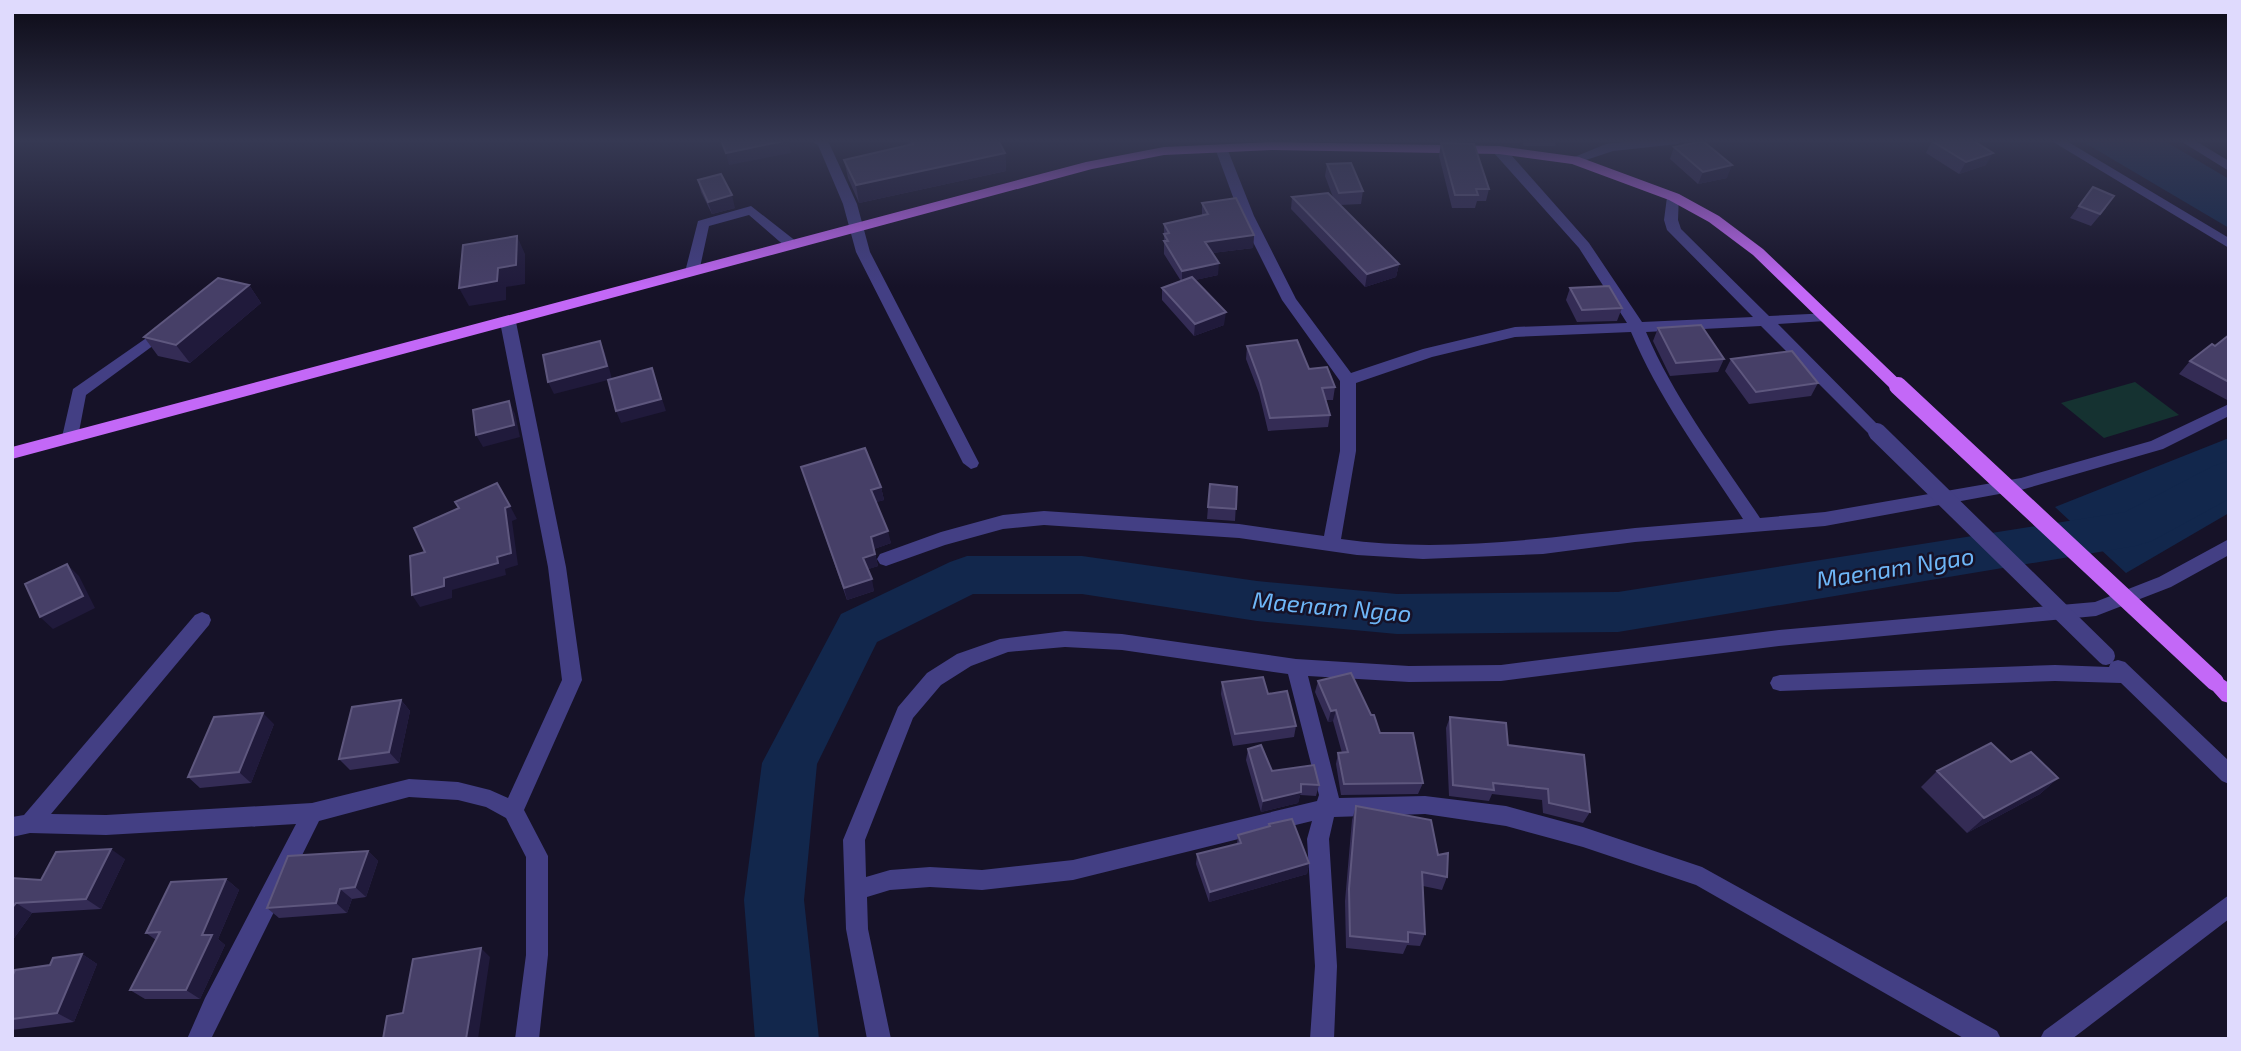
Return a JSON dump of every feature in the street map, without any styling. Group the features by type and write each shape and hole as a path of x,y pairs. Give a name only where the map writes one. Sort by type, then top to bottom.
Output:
{"main road":[{"path":"12,453 1003,189"},
{"path":"1653,189 1674,197 1714,219 1758,252 2222,688"}],"street":[{"path":"843,189 858,229 863,252 971,463"},
{"path":"1237,189 1247,216 1289,300 1348,380 1348,451 1331,544"},
{"path":"1535,189 1584,246 1636,325 1650,359 1756,526"},
{"path":"2138,189 2229,244"},
{"path":"1674,197 1671,220 1674,230 2124,675 2229,775"},
{"path":"692,272 703,224 751,210 792,244"},
{"path":"1348,380 1428,353 1515,332 1825,316"},
{"path":"509,322 556,567 572,680 513,811"},
{"path":"70,437 79,393 176,323"},
{"path":"886,559 1003,522 1044,518 1240,531 1331,544 1423,552 1543,547 1825,519 2021,484 2157,445 2229,409"},
{"path":"879,1039 857,929 854,840 905,713 934,679 964,660 1007,644 1065,639 1122,642 1296,667 1409,674 1501,673 1779,638 2096,609 2165,582 2229,546"},
{"path":"21,825 202,620"},
{"path":"1296,667 1329,795 1318,839 1326,965 1322,1039"},
{"path":"1780,683 2055,673 2124,675"},
{"path":"21,825 106,825 312,813 409,788 458,792 490,799 513,811 537,856 537,955 527,1039"},
{"path":"856,890 890,880 930,877 982,880 1073,870 1326,808 1424,805 1506,816 1583,836 1702,877 1989,1039"},
{"path":"200,1039 213,1006 312,813"},
{"path":"2052,1039 2229,905"}],"green space":[{"path":"2135,382 2179,415 2104,438 2061,403"}],"water":[{"path":"2163,189 2229,189 2229,228"},
{"path":"2229,438 2229,513 2126,573 2055,507"}],"building":[{"path":"702,189 729,189 732,195 708,202"},
{"path":"1337,189 1363,191 1339,193"},
{"path":"1453,189 1476,189 1478,195 1455,195"},
{"path":"2091,189 2114,196 2100,214 2079,206"},
{"path":"1328,193 1399,264 1367,274 1292,197"},
{"path":"1236,198 1254,235 1205,242 1219,263 1182,271 1164,241 1168,241 1164,234 1169,233 1164,224 1208,214 1202,203"},
{"path":"517,236 516,265 498,268 497,281 459,288 463,245"},
{"path":"1192,277 1226,312 1195,324 1162,288"},
{"path":"218,278 249,285 176,345 144,337"},
{"path":"1609,286 1622,308 1582,310 1570,288"},
{"path":"1701,325 1724,359 1676,363 1658,328"},
{"path":"2229,335 2229,382 2190,361"},
{"path":"1297,340 1309,369 1327,367 1335,387 1322,388 1330,415 1270,418 1247,346"},
{"path":"600,341 607,366 548,382 543,355"},
{"path":"1792,351 1818,383 1756,392 1731,359"},
{"path":"652,368 661,399 616,411 608,380"},
{"path":"509,401 514,425 476,435 473,410"},
{"path":"865,448 881,487 871,490 888,531 871,537 875,554 863,558 872,579 844,588 801,467"},
{"path":"497,483 510,506 505,508 511,553 497,557 498,563 444,578 444,586 412,595 410,556 425,552 414,528 459,508 455,502"},
{"path":"1210,484 1237,487 1236,509 1208,507"},
{"path":"67,564 83,596 40,617 25,584"},
{"path":"1351,673 1371,715 1374,715 1380,733 1413,733 1423,783 1344,784 1338,753 1348,752 1336,710 1331,711 1318,681"},
{"path":"1263,677 1268,694 1287,691 1296,726 1235,734 1222,682"},
{"path":"401,700 389,752 339,759 352,707"},
{"path":"263,713 239,772 188,777 214,717"},
{"path":"1450,717 1506,723 1508,745 1584,755 1590,812 1549,803 1548,789 1493,783 1494,790 1453,785"},
{"path":"1991,743 2011,762 2031,752 2058,778 1984,818 1937,771"},
{"path":"1261,745 1272,771 1314,765 1319,785 1301,784 1301,792 1263,801 1248,749"},
{"path":"1356,806 1431,820 1438,855 1448,853 1447,877 1422,872 1425,934 1408,932 1408,942 1350,936 1349,889"},
{"path":"1292,819 1309,863 1210,892 1197,854 1241,843 1238,835"},
{"path":"111,849 86,899 16,903 12,908 12,878 41,880 56,852"},
{"path":"368,851 355,887 340,889 336,903 267,908 288,856"},
{"path":"226,879 202,935 212,935 186,990 130,990 160,932 146,933 171,882"},
{"path":"481,948 466,1039 383,1039 387,1016 403,1013 413,959"},
{"path":"82,954 57,1013 12,1019 12,977 15,970 50,965 53,958"}],"waterway":[{"name":"Maenam Ngao","path":"787,1039 774,900 790,763 859,628 967,575 1082,575 1257,601 1397,614 1618,612 2135,528 2229,478"}]}
